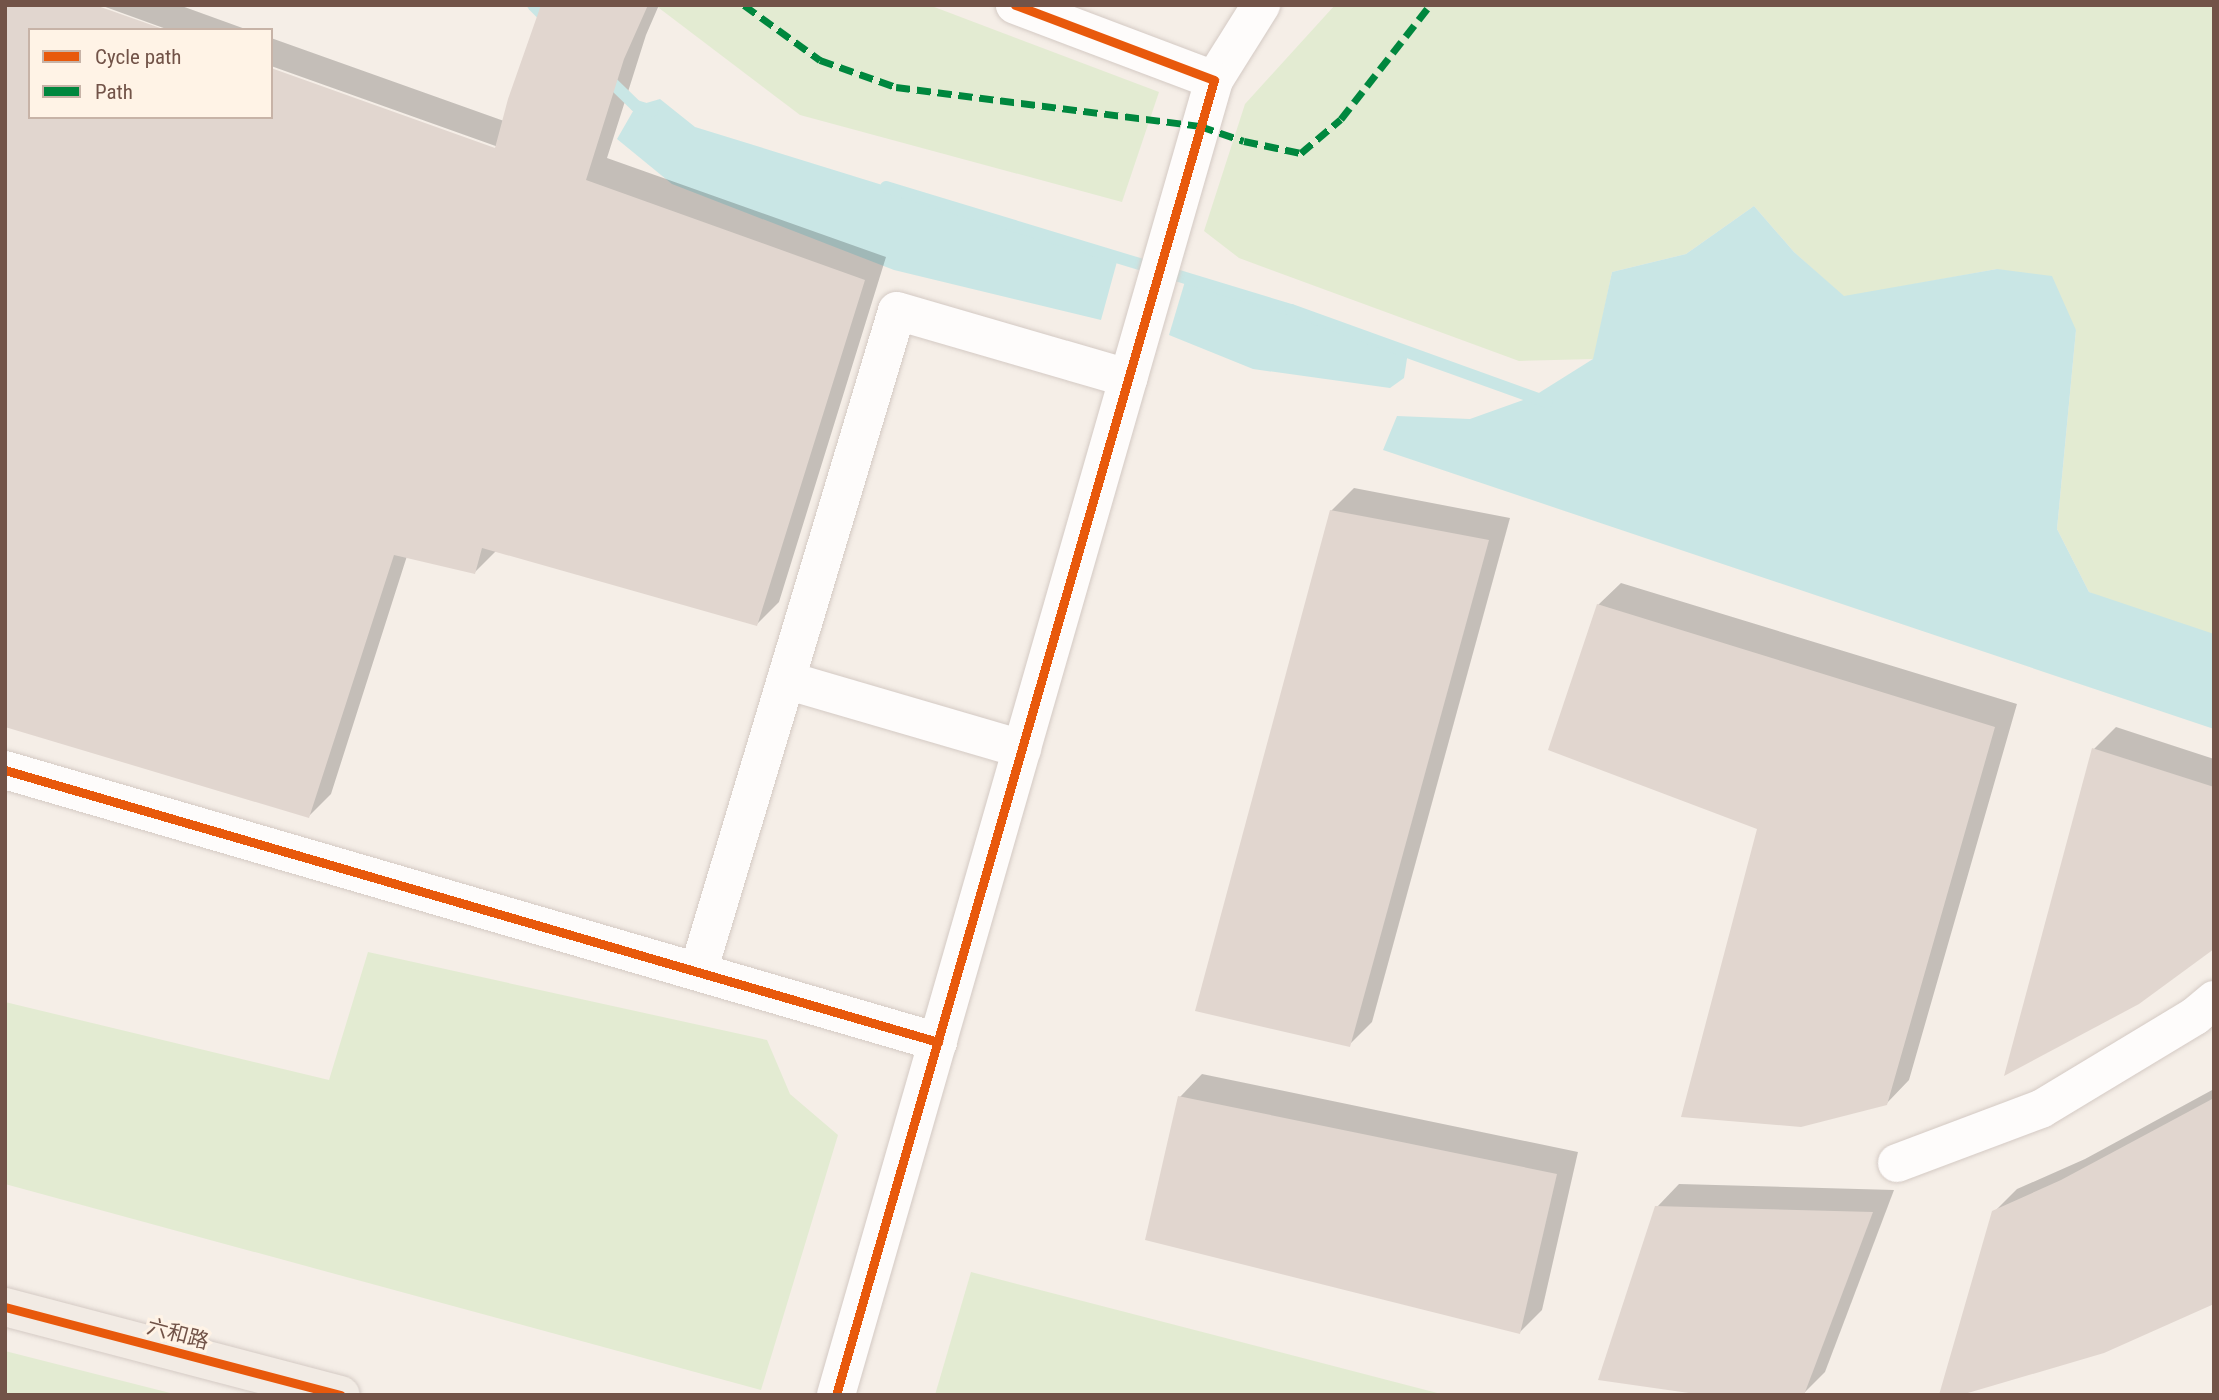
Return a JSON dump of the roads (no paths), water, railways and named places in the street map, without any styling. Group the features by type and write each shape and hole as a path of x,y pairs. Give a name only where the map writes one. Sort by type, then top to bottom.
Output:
{"main road":[{"name":"六和路","path":"5,1307 341,1395"}],"street":[{"path":"1015,5 1214,80"},
{"path":"836,1395 1214,80 1261,5"},
{"path":"698,972 897,311 1128,378"},
{"path":"786,680 1022,749"},
{"path":"5,770 938,1042"},
{"path":"1897,1163 2041,1109 2195,1016 2214,1000"}],"water":[{"path":"660,99 695,127 1118,258 1101,320 894,270 672,184 617,139 636,106"},
{"path":"1754,206 1794,252 1844,296 1997,269 2052,276 2076,330 2057,529 2089,592 2214,634 2214,729 1383,450 1397,416 1470,419 1534,396 1593,359 1612,272 1686,254"},
{"path":"1186,278 1408,352 1404,378 1390,388 1253,369 1169,335"}],"waterway":[{"path":"533,5 550,22"},
{"path":"603,74 636,106 652,111"},
{"path":"886,187 1291,310 1547,402"}]}
